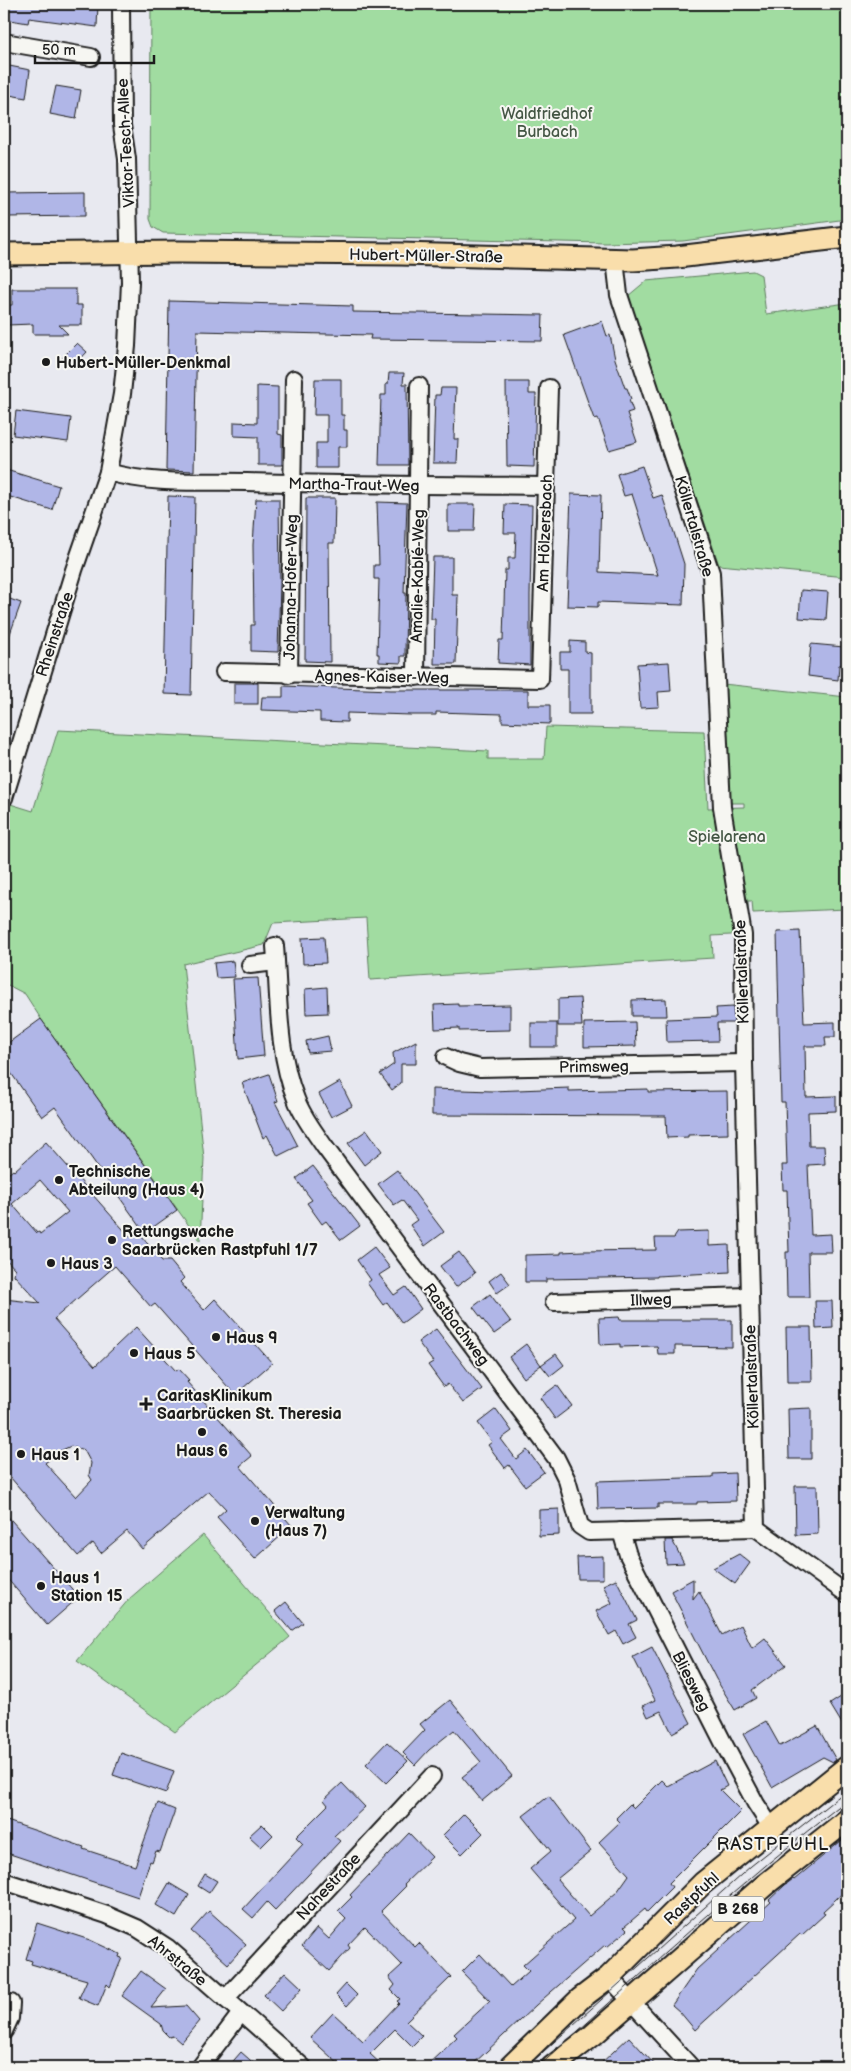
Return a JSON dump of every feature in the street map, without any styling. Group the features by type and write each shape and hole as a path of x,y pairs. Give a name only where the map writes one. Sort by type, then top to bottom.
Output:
{"main road":[{"name":"Hubert-Müller-Straße","path":"4,254 409,254 615,260 677,257 847,237"},
{"name":"Rastpfuhl","path":"609,1977 693,1893 771,1827 847,1767"},
{"name":"B 268","path":"552,2067 593,2035 766,1884 847,1820"},
{"name":"B 268","path":"510,2067 580,2000 609,1977"}],"street":[{"name":"Viktor-Tesch-Allee","path":"121,4 122,125 127,160 130,253"},
{"path":"4,42 91,57"},
{"name":"Rheinstraße","path":"4,798 74,570 108,472 116,437 127,346 130,253"},
{"name":"Köllertalstraße","path":"615,260 619,295 711,572 722,807 743,934 749,1296 756,1528"},
{"name":"Johanna-Hofer-Weg","path":"288,675 294,379"},
{"name":"Amalie-Kablé-Weg","path":"416,677 419,386"},
{"name":"Am Hölzersbach","path":"540,679 549,388"},
{"name":"Martha-Traut-Weg","path":"108,472 130,478 162,480 292,484 546,486"},
{"name":"Agnes-Kaiser-Weg","path":"224,672 288,675 540,679"},
{"name":"Rastbachweg","path":"275,946 283,1053 288,1079 296,1101 324,1146 556,1458 567,1480 580,1526 589,1532 756,1528"},
{"path":"250,964 276,962"},
{"name":"Primsweg","path":"446,1057 459,1063 480,1068 744,1063"},
{"name":"Illweg","path":"554,1302 749,1296"},
{"path":"756,1528 847,1594"},
{"name":"Bliesweg","path":"621,1531 632,1564 725,1746 756,1804 771,1827"},
{"name":"Nahestraße","path":"225,1999 432,1776"},
{"name":"Ahrstraße","path":"4,1881 107,1915 137,1928 168,1948 303,2067"},
{"path":"609,1977 691,2067"},
{"path":"4,2031 10,2018 11,2003"},
{"path":"200,2067 241,2013"}],"green space":[{"name":"Waldfriedhof Burbach","path":"151,4 847,4 847,219 683,241 605,243 163,233 153,227 150,219"},
{"path":"753,271 761,275 766,314 847,303 847,577 719,565 628,296 646,281"},
{"name":"Spielarena","path":"723,684 847,697 847,909 753,913 752,901 748,901 749,934 712,936 713,958 370,980 366,918 273,923 264,945 183,964 204,1158 200,1241 25,994 4,983 4,802 33,811 58,730 488,751 488,759 544,759 546,727 704,731 708,808 744,807 744,803 729,803"},
{"path":"203,1535 290,1637 175,1732 77,1661 129,1599"}],"building":[{"path":"4,4 98,4 97,27 29,18 28,23 4,19"},
{"path":"4,65 30,70 26,98 4,94"},
{"path":"56,86 81,90 76,119 50,114"},
{"path":"85,192 85,216 6,217 5,193"},
{"path":"12,289 76,289 76,305 82,305 82,325 59,325 68,334 33,334 33,324 7,325 7,305 12,305"},
{"path":"169,301 353,306 353,312 543,315 542,341 370,339 371,335 197,331 194,471 166,470"},
{"path":"602,321 607,336 610,335 615,359 631,399 629,400 633,411 627,413 637,442 609,450 598,418 594,419 564,335"},
{"path":"77,343 87,352 72,368 62,358"},
{"path":"389,373 404,373 403,384 407,384 408,465 379,465 381,395 386,395"},
{"path":"315,379 341,379 341,415 344,415 344,430 347,430 347,447 338,447 338,468 316,468 316,443 327,443 327,415 314,415"},
{"path":"506,382 529,382 529,394 536,394 534,467 507,466"},
{"path":"257,386 278,387 278,434 282,435 282,465 258,465 258,437 234,436 234,422 257,423"},
{"path":"441,388 456,388 454,439 458,439 457,463 433,463 435,395 440,395"},
{"path":"16,411 71,418 68,442 13,435"},
{"path":"642,466 653,498 662,495 684,564 683,605 598,602 598,607 567,606 571,494 601,495 599,572 658,575 632,494 624,496 617,474"},
{"path":"6,470 59,486 52,510 4,495"},
{"path":"168,496 195,497 191,695 164,694"},
{"path":"306,498 335,498 334,543 329,543 330,662 305,661"},
{"path":"256,499 279,499 280,583 278,652 251,651 251,625 254,625 253,545"},
{"path":"377,502 407,503 404,593 406,593 405,656 401,656 401,663 379,662 379,654 377,654 379,579 374,579 374,565 379,565"},
{"path":"448,504 475,504 474,531 448,531"},
{"path":"505,504 532,505 530,665 498,663 499,640 503,640 505,570 508,570 508,558 515,558 516,533 504,533"},
{"path":"433,557 452,557 452,595 458,595 456,664 434,664 435,619 431,619"},
{"path":"801,590 828,592 826,620 799,618"},
{"path":"4,597 21,603 6,645 4,645"},
{"path":"570,641 585,642 585,652 591,653 591,714 568,714 568,669 560,669 560,652 570,652"},
{"path":"811,644 844,647 843,665 839,665 838,680 808,676"},
{"path":"669,662 671,691 658,692 659,707 640,708 637,664"},
{"path":"234,683 258,683 258,704 234,704"},
{"path":"283,686 391,690 528,690 528,705 550,705 550,724 502,722 502,714 436,712 436,715 347,713 347,722 320,721 320,712 261,710 262,697 283,697"},
{"path":"800,931 804,1023 835,1022 835,1037 825,1037 826,1046 805,1046 806,1097 836,1096 836,1111 808,1112 809,1146 824,1146 825,1164 808,1165 811,1235 831,1234 832,1252 808,1252 809,1297 787,1297 786,1252 789,1252 787,1190 783,1190 782,1165 787,1165 785,1102 781,1102 777,932"},
{"path":"324,937 326,963 303,964 302,938"},
{"path":"233,961 235,977 216,978 214,963"},
{"path":"258,978 264,1056 238,1059 233,979"},
{"path":"327,987 328,1013 306,1014 305,989"},
{"path":"580,998 582,1026 558,1026 558,999"},
{"path":"666,999 667,1016 632,1016 632,1000"},
{"path":"458,1004 458,1006 510,1005 510,1030 459,1031 459,1028 435,1029 434,1005"},
{"path":"733,1007 734,1023 717,1023 718,1041 667,1042 666,1019 717,1017 716,1008"},
{"path":"41,1019 177,1210 145,1233 55,1107 42,1117 4,1063 4,1046"},
{"path":"635,1022 636,1046 584,1047 584,1023"},
{"path":"531,1023 557,1023 557,1047 531,1047"},
{"path":"328,1036 331,1051 308,1053 306,1041"},
{"path":"416,1041 416,1064 401,1064 401,1083 392,1090 380,1074 394,1064 393,1053"},
{"path":"269,1074 278,1101 275,1102 298,1146 278,1156 267,1135 263,1138 242,1083"},
{"path":"340,1082 352,1106 331,1117 319,1094"},
{"path":"569,1088 569,1091 648,1089 648,1092 727,1091 728,1134 688,1135 688,1137 667,1138 666,1116 432,1115 432,1089 492,1091"},
{"path":"367,1130 382,1151 364,1165 348,1143"},
{"path":"46,1142 130,1237 137,1231 162,1261 170,1261 184,1278 180,1282 204,1310 215,1299 272,1363 235,1395 155,1304 151,1307 115,1266 54,1319 95,1366 136,1327 176,1371 179,1369 189,1380 187,1382 252,1456 240,1466 292,1526 255,1559 217,1517 226,1509 209,1491 142,1549 127,1531 101,1553 93,1543 78,1556 4,1470 4,1299 40,1303 14,1275 15,1269 4,1257 4,1177 14,1171","holes":["40,1180 68,1212 40,1234 39,1232 37,1233 12,1204","71,1446 84,1450 91,1463 89,1475 92,1480 76,1497 45,1463 60,1451"]},
{"path":"313,1166 360,1226 341,1240 326,1221 322,1224 307,1203 312,1200 296,1179"},
{"path":"397,1170 444,1232 425,1246 410,1225 417,1220 402,1200 394,1205 378,1184"},
{"path":"709,1231 709,1246 729,1245 730,1272 657,1277 546,1279 546,1282 525,1282 525,1255 583,1251 656,1250 655,1238 674,1238 678,1232"},
{"path":"374,1247 390,1268 379,1275 394,1295 406,1287 421,1309 402,1323 387,1302 383,1305 367,1283 371,1280 357,1260"},
{"path":"459,1252 475,1273 456,1287 440,1266"},
{"path":"501,1272 510,1284 497,1293 489,1281"},
{"path":"490,1294 511,1322 494,1334 473,1307"},
{"path":"815,1301 832,1301 833,1328 816,1329"},
{"path":"619,1317 620,1320 732,1320 732,1347 675,1346 675,1354 658,1354 657,1346 620,1347 620,1344 600,1345 599,1318"},
{"path":"786,1327 811,1327 812,1382 787,1382"},
{"path":"436,1329 482,1389 463,1403 448,1384 444,1387 428,1365 433,1362 418,1342"},
{"path":"526,1344 541,1365 524,1378 509,1357"},
{"path":"556,1354 564,1365 550,1376 541,1365"},
{"path":"557,1385 572,1406 555,1419 540,1398"},
{"path":"811,1408 811,1459 789,1459 788,1409"},
{"path":"496,1409 512,1431 501,1439 516,1459 527,1450 544,1472 525,1486 509,1465 505,1468 488,1445 492,1442 478,1423"},
{"path":"735,1473 736,1501 658,1504 658,1508 598,1509 597,1481 713,1477 713,1474"},
{"path":"795,1486 817,1486 818,1534 796,1535"},
{"path":"559,1509 559,1535 539,1536 539,1510"},
{"name":"Haus 1 Station 15","path":"4,1512 79,1597 47,1625 4,1575 4,1548 7,1545"},
{"path":"665,1540 672,1540 684,1563 666,1564"},
{"path":"739,1554 750,1563 735,1584 713,1568"},
{"path":"603,1556 603,1579 578,1579 577,1557"},
{"path":"616,1579 637,1620 629,1624 636,1637 623,1644 616,1631 609,1635 596,1611 612,1603 603,1585"},
{"path":"693,1579 693,1599 699,1591 722,1635 741,1625 752,1648 765,1638 786,1665 752,1690 756,1698 735,1710 716,1679 671,1591"},
{"path":"286,1602 303,1623 292,1631 275,1611"},
{"path":"652,1647 691,1723 672,1733 661,1711 648,1717 643,1706 655,1700 633,1657"},
{"path":"847,1693 847,1732 830,1704"},
{"path":"450,1700 512,1776 482,1801 462,1777 481,1762 454,1730 429,1750 415,1765 403,1753 425,1730 420,1724"},
{"path":"766,1721 780,1746 817,1726 836,1760 833,1762 823,1757 772,1787 743,1734"},
{"path":"387,1742 408,1761 386,1783 366,1764"},
{"path":"121,1753 174,1771 166,1793 113,1775"},
{"path":"715,1761 727,1786 720,1790 741,1811 669,1883 672,1887 647,1912 645,1909 624,1927 627,1930 607,1947 605,1945 536,2005 470,2067 425,2067 457,2037 454,2034 490,2001 462,1972 480,1954 511,1987 529,1971 523,1965 574,1920 530,1869 551,1851 523,1816 549,1796 591,1851 557,1879 589,1916 617,1892 629,1875 599,1842 620,1822 616,1818 630,1804 634,1808 662,1780 668,1786"},
{"path":"342,1783 365,1807 334,1836 340,1841 275,1910 267,1902 253,1918 243,1909 303,1844 296,1837 328,1805 324,1800"},
{"path":"158,1803 175,1810 160,1852 156,1851 152,1862 150,1861 138,1897 4,1852 4,1820 135,1866"},
{"path":"464,1814 483,1833 462,1854 443,1835"},
{"path":"262,1824 273,1835 261,1847 249,1836"},
{"path":"409,1833 432,1857 404,1884 406,1886 381,1911 415,1947 419,1943 451,1977 406,2021 422,2036 412,2046 395,2029 370,2054 384,2067 342,2067 310,2038 333,2013 363,2041 399,2003 397,2001 400,1999 391,1990 395,1985 389,1977 402,1965 365,1927 348,1945 350,1948 329,1971 302,1946 317,1928 329,1939 346,1919 338,1911 352,1897 350,1895"},
{"path":"847,1836 847,1889 823,1911 825,1914 802,1935 800,1934 695,2030 672,2005 697,1969 771,1902 769,1900 785,1885 794,1880"},
{"path":"205,1874 217,1881 209,1893 198,1886"},
{"path":"169,1883 189,1895 176,1917 156,1905"},
{"path":"209,1911 246,1944 228,1964 191,1931"},
{"path":"37,1923 90,1940 120,1954 119,1957 122,1958 110,1987 107,1984 98,2006 79,1998 87,1980 31,1964 32,1961 26,1959"},
{"path":"141,1971 166,1989 151,2008 186,2006 199,2021 181,2043 173,2036 169,2037 163,2031 161,2024 122,1996"},
{"path":"285,1972 302,1988 281,2011 264,1995"},
{"path":"346,1984 357,1995 347,2006 336,1995"},
{"path":"629,2037 657,2067 597,2067"},
{"path":"241,2052 258,2067 228,2067"}],"tram line":[{"path":"526,2067 751,1866 847,1790"},
{"path":"538,2067 729,1897 847,1800"}],"place":[{"name":"Hubert-Müller-Denkmal","path":"46,362"},
{"name":"Technische Abteilung (Haus 4)","path":"59,1180"},
{"name":"Rettungswache Saarbrücken Rastpfuhl 1/7","path":"112,1240"},
{"name":"Haus 3","path":"51,1263"},
{"name":"Haus 9","path":"216,1337"},
{"name":"Haus 5","path":"134,1353"},
{"name":"CaritasKlinikum Saarbrücken St. Theresia","path":"146,1404"},
{"name":"Haus 6","path":"202,1432"},
{"name":"Haus 1","path":"21,1454"},
{"name":"Verwaltung (Haus 7)","path":"255,1521"},
{"name":"Haus 1 Station 15","path":"41,1586"}],"district":[{"name":"RASTPFUHL","path":"773,1844"}]}
